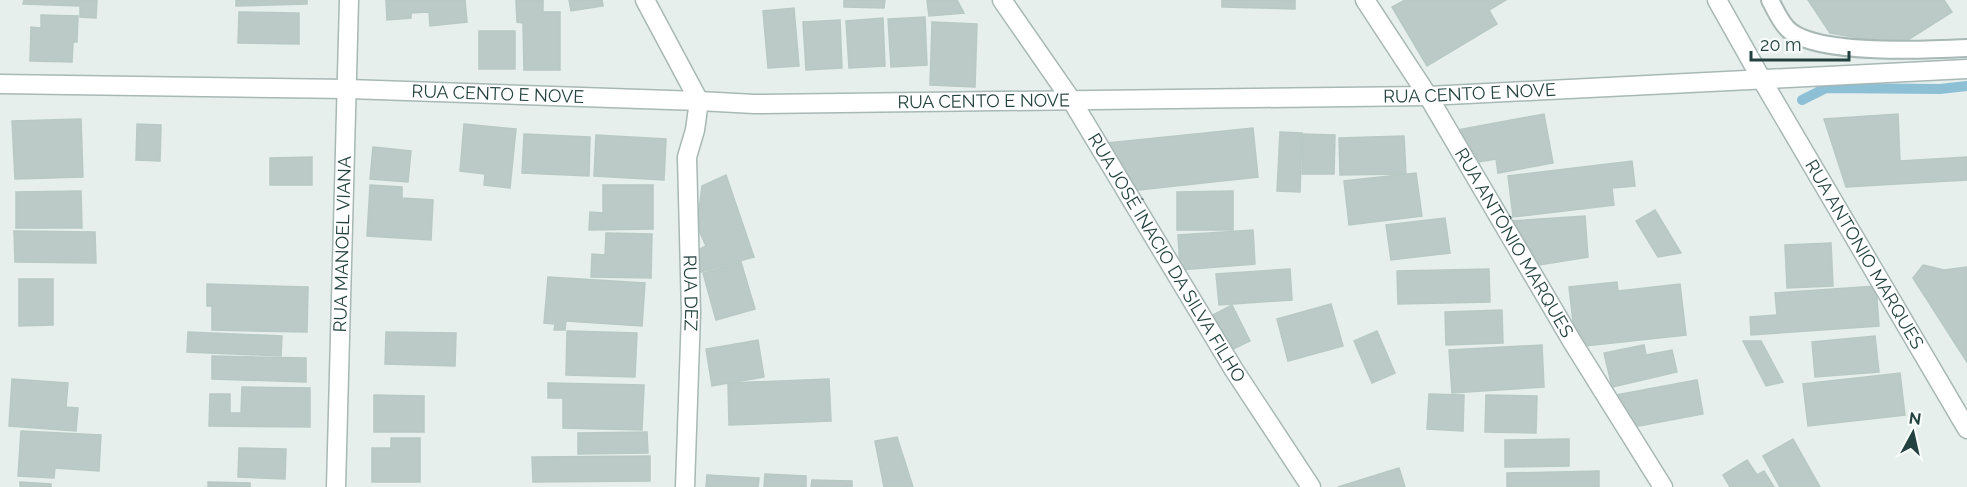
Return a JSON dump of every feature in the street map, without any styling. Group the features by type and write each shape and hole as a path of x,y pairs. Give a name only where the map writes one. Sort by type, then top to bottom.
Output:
{"street":[{"name":"RUA MANOEL VIANA","path":"336,487 349,0"},
{"path":"645,0 699,100"},
{"name":"RUA JOSÉ INACIO DA SILVA FILHO","path":"1002,0 1072,102 1234,370 1311,487"},
{"name":"RUA ANTÔNIO MARQUES","path":"1365,0 1428,96 1573,343 1663,487"},
{"name":"RUA ANTONIO MARQUES","path":"1717,0 1967,429"},
{"name":"RUA CENTO E NOVE","path":"0,84 348,89 699,100 754,104 1072,102 1428,96 1967,69"},
{"name":"RUA DEZ","path":"686,487 691,314 687,157 695,130 699,100"}],"lane":[{"path":"1770,0 1788,30 1807,42 1882,49 1967,48"}],"building":[{"path":"24,0 97,0 96,18 80,17 80,6 23,4"},
{"path":"236,0 307,0 307,4 236,6"},
{"path":"386,0 465,0 467,22 430,26 429,12 411,13 411,18 387,20"},
{"path":"516,0 543,0 543,12 560,12 560,70 524,70 523,23 517,22"},
{"path":"569,0 602,0 603,6 571,11"},
{"path":"844,0 885,0 884,8 844,7"},
{"path":"927,0 957,0 964,13 929,16"},
{"path":"1222,0 1295,0 1295,9 1222,7"},
{"path":"1405,0 1506,0 1489,10 1497,24 1427,66 1392,7"},
{"path":"1808,0 1944,0 1952,12 1900,45 1830,33"},
{"path":"794,8 799,66 768,68 763,11"},
{"path":"239,12 299,13 299,44 238,43"},
{"path":"41,15 78,16 77,42 73,42 72,62 30,61 31,27 41,28"},
{"path":"925,17 927,65 891,67 888,19"},
{"path":"883,18 885,66 849,68 846,21"},
{"path":"840,20 842,68 806,70 803,22"},
{"path":"932,22 977,24 975,87 930,85"},
{"path":"479,31 515,31 515,69 479,69"},
{"path":"1544,114 1553,163 1498,173 1496,159 1473,163 1457,130"},
{"path":"1898,114 1900,161 1967,157 1967,180 1846,187 1824,119"},
{"path":"81,119 83,177 15,179 12,121"},
{"path":"137,124 161,125 160,161 136,160"},
{"path":"464,124 516,129 510,188 484,185 485,174 460,171"},
{"path":"1253,128 1258,177 1130,191 1108,143"},
{"path":"1280,132 1302,133 1300,192 1277,191"},
{"path":"524,134 590,137 589,176 522,173"},
{"path":"1303,134 1335,135 1334,174 1302,174"},
{"path":"596,135 666,139 664,180 594,176"},
{"path":"1404,136 1406,174 1340,175 1339,138"},
{"path":"373,147 411,151 408,182 370,179"},
{"path":"312,157 312,185 270,185 270,158"},
{"path":"1632,161 1635,186 1612,188 1614,205 1513,217 1508,176"},
{"path":"1416,173 1422,216 1349,225 1344,181"},
{"path":"726,175 754,257 697,273 696,251 706,246 697,226 702,186"},
{"path":"370,185 402,187 402,198 433,200 431,240 367,236"},
{"path":"603,185 653,185 653,229 589,230 590,212 603,213"},
{"path":"81,191 82,228 16,228 16,192"},
{"path":"1233,191 1233,230 1177,230 1177,192"},
{"path":"1655,210 1681,253 1658,257 1636,221"},
{"path":"1585,216 1588,257 1533,266 1510,221"},
{"path":"1445,218 1450,253 1391,260 1386,225"},
{"path":"1253,230 1255,264 1180,270 1178,235"},
{"path":"14,231 95,232 96,263 15,262"},
{"path":"606,233 652,234 651,278 591,277 592,254 605,255"},
{"path":"1831,243 1833,286 1787,288 1785,245"},
{"path":"741,262 755,309 716,320 703,273"},
{"path":"1923,265 1944,270 1967,267 1967,362 1913,278"},
{"path":"1290,269 1292,300 1219,305 1216,274"},
{"path":"1489,269 1490,302 1398,304 1397,271"},
{"path":"548,277 645,283 642,326 566,321 565,330 554,330 555,324 544,323"},
{"path":"19,279 53,279 53,325 19,326"},
{"path":"1617,282 1618,291 1680,284 1686,335 1576,347 1569,287"},
{"path":"207,284 308,287 307,332 212,330 212,306 207,306"},
{"path":"1876,286 1879,326 1751,335 1750,317 1777,315 1775,293"},
{"path":"1331,304 1343,346 1288,361 1277,319"},
{"path":"1232,305 1250,341 1227,352 1209,317"},
{"path":"1502,310 1503,343 1446,345 1445,312"},
{"path":"567,331 637,333 635,377 566,375"},
{"path":"1377,331 1395,373 1372,383 1354,341"},
{"path":"188,332 282,336 281,356 187,352"},
{"path":"386,332 456,333 455,366 385,364"},
{"path":"1875,336 1879,372 1815,377 1812,342"},
{"path":"758,340 764,377 712,386 706,349"},
{"path":"1743,341 1761,341 1783,382 1766,386"},
{"path":"1542,345 1544,387 1452,393 1449,350"},
{"path":"1644,345 1646,355 1672,350 1677,372 1612,387 1604,353"},
{"path":"212,356 306,358 306,382 212,379"},
{"path":"1900,373 1905,415 1808,426 1803,384"},
{"path":"12,379 68,383 66,407 78,408 76,431 9,426"},
{"path":"829,379 831,421 729,425 728,383"},
{"path":"1697,380 1703,414 1634,427 1616,395"},
{"path":"548,383 644,385 642,430 563,428 563,398 548,398"},
{"path":"242,387 310,388 310,427 209,426 210,394 230,394 230,413 241,413"},
{"path":"1429,394 1464,395 1463,431 1427,429"},
{"path":"374,395 424,396 424,432 374,432"},
{"path":"1486,395 1537,396 1536,433 1485,432"},
{"path":"21,431 101,435 99,471 55,468 54,478 18,476"},
{"path":"647,432 648,453 578,454 578,433"},
{"path":"897,437 913,487 884,487 875,441"},
{"path":"391,438 420,438 420,482 372,482 372,448 391,448"},
{"path":"1569,439 1569,466 1505,467 1505,440"},
{"path":"1793,439 1820,487 1780,487 1763,456"},
{"path":"239,448 286,449 285,479 238,477"},
{"path":"650,456 650,481 533,482 532,457"},
{"path":"1747,460 1757,475 1764,471 1774,487 1730,487 1723,475"},
{"path":"1399,468 1405,487 1338,487"},
{"path":"1599,471 1599,487 1507,487 1507,473"},
{"path":"765,474 806,476 806,487 764,487"},
{"path":"707,475 759,478 758,487 706,487"},
{"path":"812,480 852,481 852,487 811,487"},
{"path":"20,482 51,484 51,487 20,487"},
{"path":"208,482 250,483 250,487 208,487"}],"waterway":[{"path":"1802,100 1826,88 1940,89 1967,86"}]}
